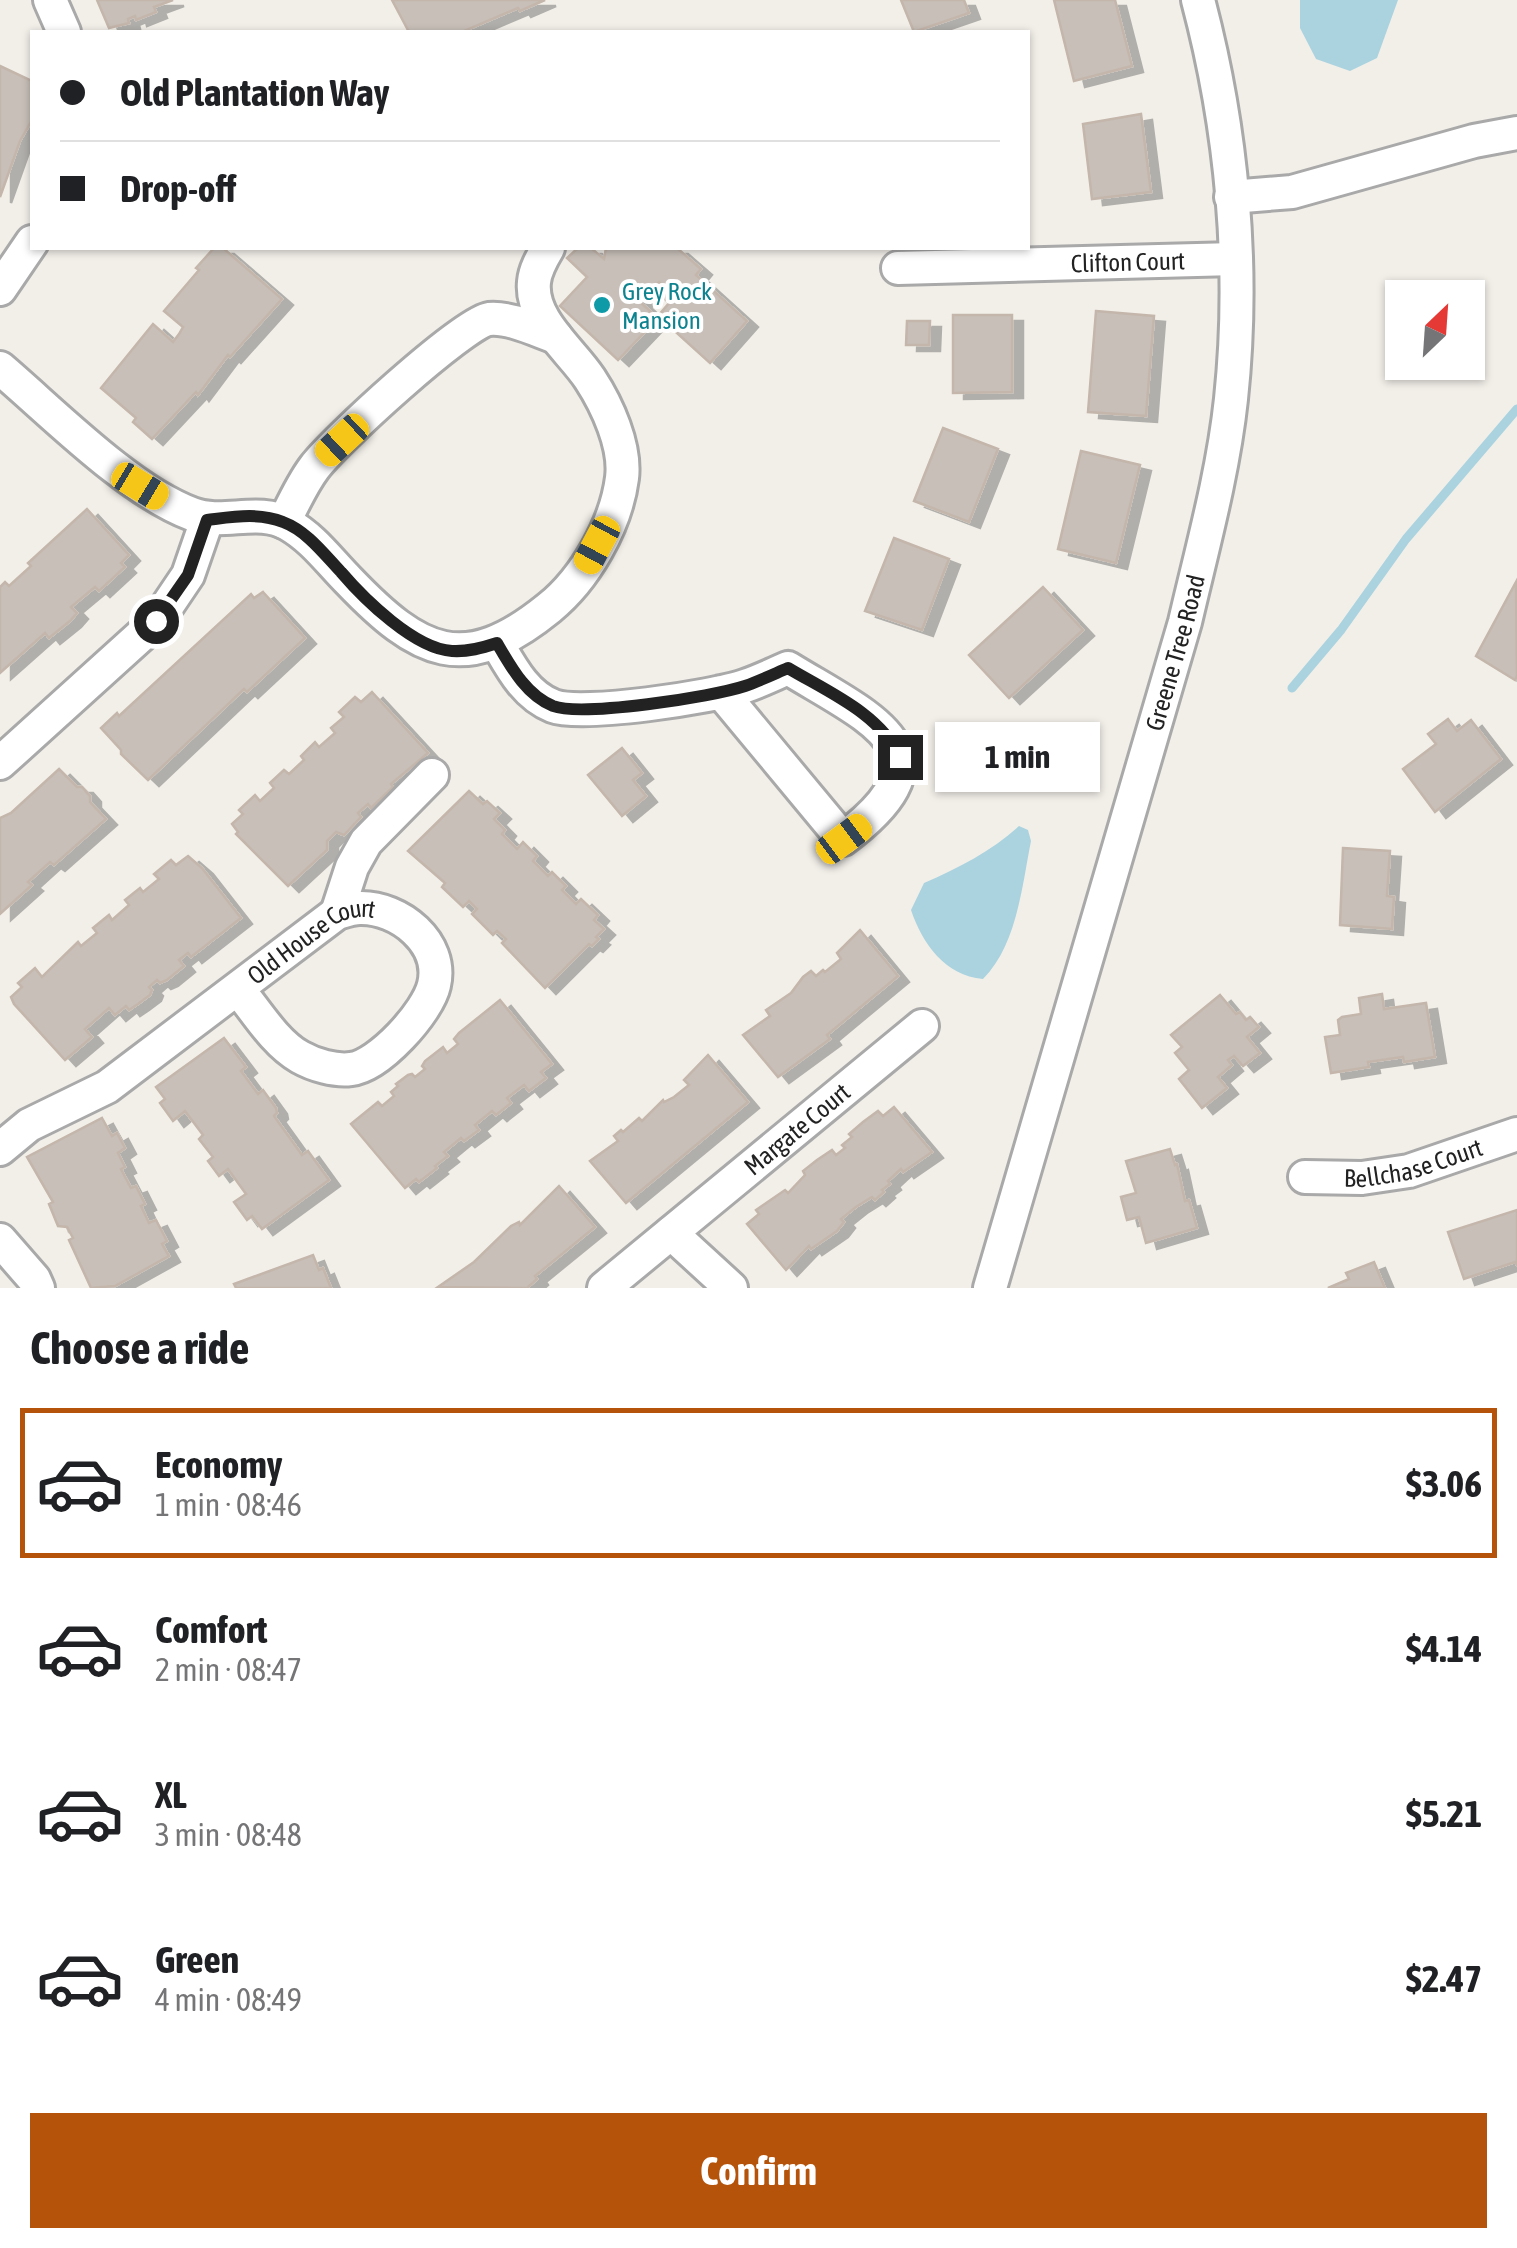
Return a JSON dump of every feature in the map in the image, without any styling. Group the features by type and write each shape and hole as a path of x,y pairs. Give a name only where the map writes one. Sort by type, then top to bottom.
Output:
{"street":[{"path":"50,0 63,30"},
{"name":"Greene Tree Road","path":"990,1288 1139,786 1205,538 1231,402 1237,322 1232,198 1218,89 1198,0"},
{"path":"1232,198 1292,192 1474,141 1517,134"},
{"path":"0,289 30,245"},
{"path":"0,368 140,486 174,508 207,520 250,515 284,522 315,543 388,618 448,651 476,650 528,625 560,599 587,565 608,526 622,477 616,433 590,378 544,320 533,285 547,250"},
{"name":"Clifton Court","path":"898,268 1235,259"},
{"path":"284,522 314,466 464,330 489,320 512,322 556,337"},
{"path":"0,763 156,621 188,575 207,520"},
{"path":"497,643 529,690 554,706 582,709 721,692 788,668 873,720 891,738 900,757 900,774 872,818 844,839 721,692"},
{"path":"337,913 352,868 366,842 432,775"},
{"name":"Old House Court","path":"0,1148 29,1125 107,1087 337,913 360,908 385,912 409,924 424,940 433,958 436,982 428,1003 412,1026 355,1070 334,1069 298,1057 238,989"},
{"name":"Margate Court","path":"604,1288 922,1026"},
{"name":"Bellchase Court","path":"1306,1177 1362,1178 1409,1171 1517,1134"},
{"path":"671,1232 731,1288"},
{"path":"0,1240 38,1288"}],"water":[{"path":"1300,0 1398,0 1377,58 1350,71 1316,59 1300,28"},
{"path":"1019,826 1028,830 1031,841 1011,932 983,979 969,977 937,956 911,910 924,883 974,858"}],"building":[{"path":"97,0 173,0 154,7 156,12 109,28"},
{"path":"392,0 545,0 467,30 408,30"},
{"path":"901,0 964,0 969,13 913,30"},
{"path":"1054,0 1115,0 1132,66 1074,81"},
{"path":"0,66 30,80 30,124 0,197"},
{"path":"1141,114 1151,192 1092,199 1083,124"},
{"path":"212,250 225,250 282,299 228,355 198,395 196,392 152,439 133,422 136,418 101,388 153,324 173,342 183,327 164,311 199,270 196,268"},
{"name":"Grey Rock Mansion","path":"576,250 593,250 604,259 606,250 679,250 701,269 696,275 747,321 710,363 658,316 669,303 658,292 663,286 659,282 640,302 658,318 618,360 560,306 587,277 567,258"},
{"path":"1096,311 1154,316 1146,416 1088,412"},
{"path":"953,315 1012,315 1012,392 953,393"},
{"path":"907,321 930,321 929,345 906,345"},
{"path":"943,428 998,449 969,522 914,501"},
{"path":"1081,451 1140,465 1116,563 1058,549"},
{"path":"87,509 129,555 121,563 125,567 99,591 95,587 71,607 77,613 70,621 49,638 45,633 0,673 0,587 5,582 9,586 31,566 28,563"},
{"path":"894,538 949,559 922,630 865,611"},
{"path":"1516,582 1517,676 1515,680 1476,656"},
{"path":"1043,587 1083,630 1009,698 969,655"},
{"path":"263,592 305,638 247,692 244,689 148,780 101,728 117,713 119,716 251,594 254,598"},
{"path":"372,692 428,753 391,784 393,787 371,808 368,804 358,813 361,817 344,835 336,832 327,841 327,850 288,886 236,834 232,824 243,814 239,810 255,795 260,801 274,788 270,783 284,770 289,774 315,742 319,747 335,733 331,728 344,717 339,712 355,697 361,702"},
{"path":"1448,719 1457,731 1471,720 1501,759 1435,812 1403,769 1436,744 1428,734"},
{"path":"622,748 642,773 633,780 646,796 622,816 588,775"},
{"path":"59,769 77,787 82,787 106,819 54,865 50,862 0,914 0,818 11,813"},
{"path":"469,791 500,813 494,819 505,830 502,834 517,849 523,842 537,856 533,861 566,886 562,890 576,904 581,899 598,915 594,920 604,929 592,946 589,944 545,988 502,943 506,939 497,931 493,935 472,914 477,909 469,901 463,907 442,887 445,883 408,851"},
{"path":"1343,848 1390,851 1387,896 1394,897 1392,929 1340,925"},
{"path":"188,856 241,918 191,957 188,953 179,960 184,966 167,980 157,980 149,987 150,995 138,1004 129,1010 126,1006 115,1015 109,1008 85,1029 92,1037 65,1060 14,1004 11,997 22,987 18,983 35,968 42,977 78,942 81,946 97,933 93,928 109,915 112,920 129,905 125,900 159,879 154,874 171,860 176,865"},
{"path":"860,930 898,976 827,1035 830,1039 778,1077 743,1035 770,1016 766,1010 791,993 803,977 811,971 816,976 825,972 841,959 837,953"},
{"path":"1382,994 1384,1009 1426,1003 1435,1057 1368,1062 1369,1067 1331,1073 1325,1037 1340,1035 1338,1020 1342,1017 1361,1014 1359,998"},
{"path":"1220,995 1236,1014 1240,1012 1246,1020 1250,1017 1259,1027 1247,1037 1260,1053 1243,1066 1234,1056 1228,1060 1232,1065 1218,1077 1227,1088 1202,1108 1179,1079 1189,1070 1175,1053 1182,1047 1171,1035"},
{"path":"500,1000 552,1064 541,1072 546,1078 529,1091 524,1085 507,1098 511,1103 496,1115 492,1111 475,1125 479,1130 444,1152 448,1156 437,1168 405,1188 351,1124 378,1102 382,1106 394,1096 391,1092 396,1084 408,1075 415,1077 425,1069 425,1061 443,1047 447,1053 458,1044 454,1039 459,1033"},
{"path":"224,1038 246,1067 241,1071 258,1094 263,1090 276,1108 274,1116 302,1155 308,1151 329,1180 262,1229 252,1216 247,1220 234,1202 246,1194 228,1169 219,1176 208,1161 213,1157 199,1139 203,1135 185,1111 173,1121 160,1103 165,1099 156,1087"},
{"path":"708,1055 748,1102 626,1203 590,1161 618,1141 614,1136 621,1130 639,1118 642,1121 663,1100 689,1085 684,1080"},
{"path":"894,1107 932,1152 903,1172 901,1169 875,1200 872,1197 856,1207 841,1219 844,1222 837,1231 811,1249 809,1246 786,1270 747,1224 759,1214 756,1210 785,1190 788,1193 805,1175 803,1171 817,1160 832,1150 836,1155 845,1148 842,1145 852,1137 849,1134 863,1122 878,1111 883,1116"},
{"path":"102,1118 112,1136 117,1133 125,1148 118,1153 125,1167 121,1169 131,1188 136,1186 149,1223 156,1220 167,1241 162,1244 169,1256 115,1286 91,1288 69,1240 73,1238 67,1227 58,1226 49,1204 53,1202 27,1157"},
{"path":"1170,1149 1197,1228 1146,1243 1139,1217 1127,1220 1121,1197 1136,1193 1126,1161"},
{"path":"559,1186 595,1227 535,1276 537,1279 527,1288 438,1287 474,1262 511,1226 519,1222 520,1225"},
{"path":"1517,1210 1517,1265 1515,1262 1464,1279 1448,1232"},
{"path":"313,1255 331,1288 236,1288 234,1284"},
{"path":"1374,1262 1385,1288 1328,1288 1349,1279 1346,1273"}],"waterway":[{"path":"1292,688 1341,630 1406,539 1517,409"}],"place":[{"name":"Grey Rock Mansion","path":"602,305"}],"route":[{"path":"156,621 188,575 207,520 250,515 284,522 315,543 388,618 422,640 448,651 476,650 497,643 529,690 554,706 582,709 696,698 746,686 788,668 873,720 891,738 900,757"}]}
